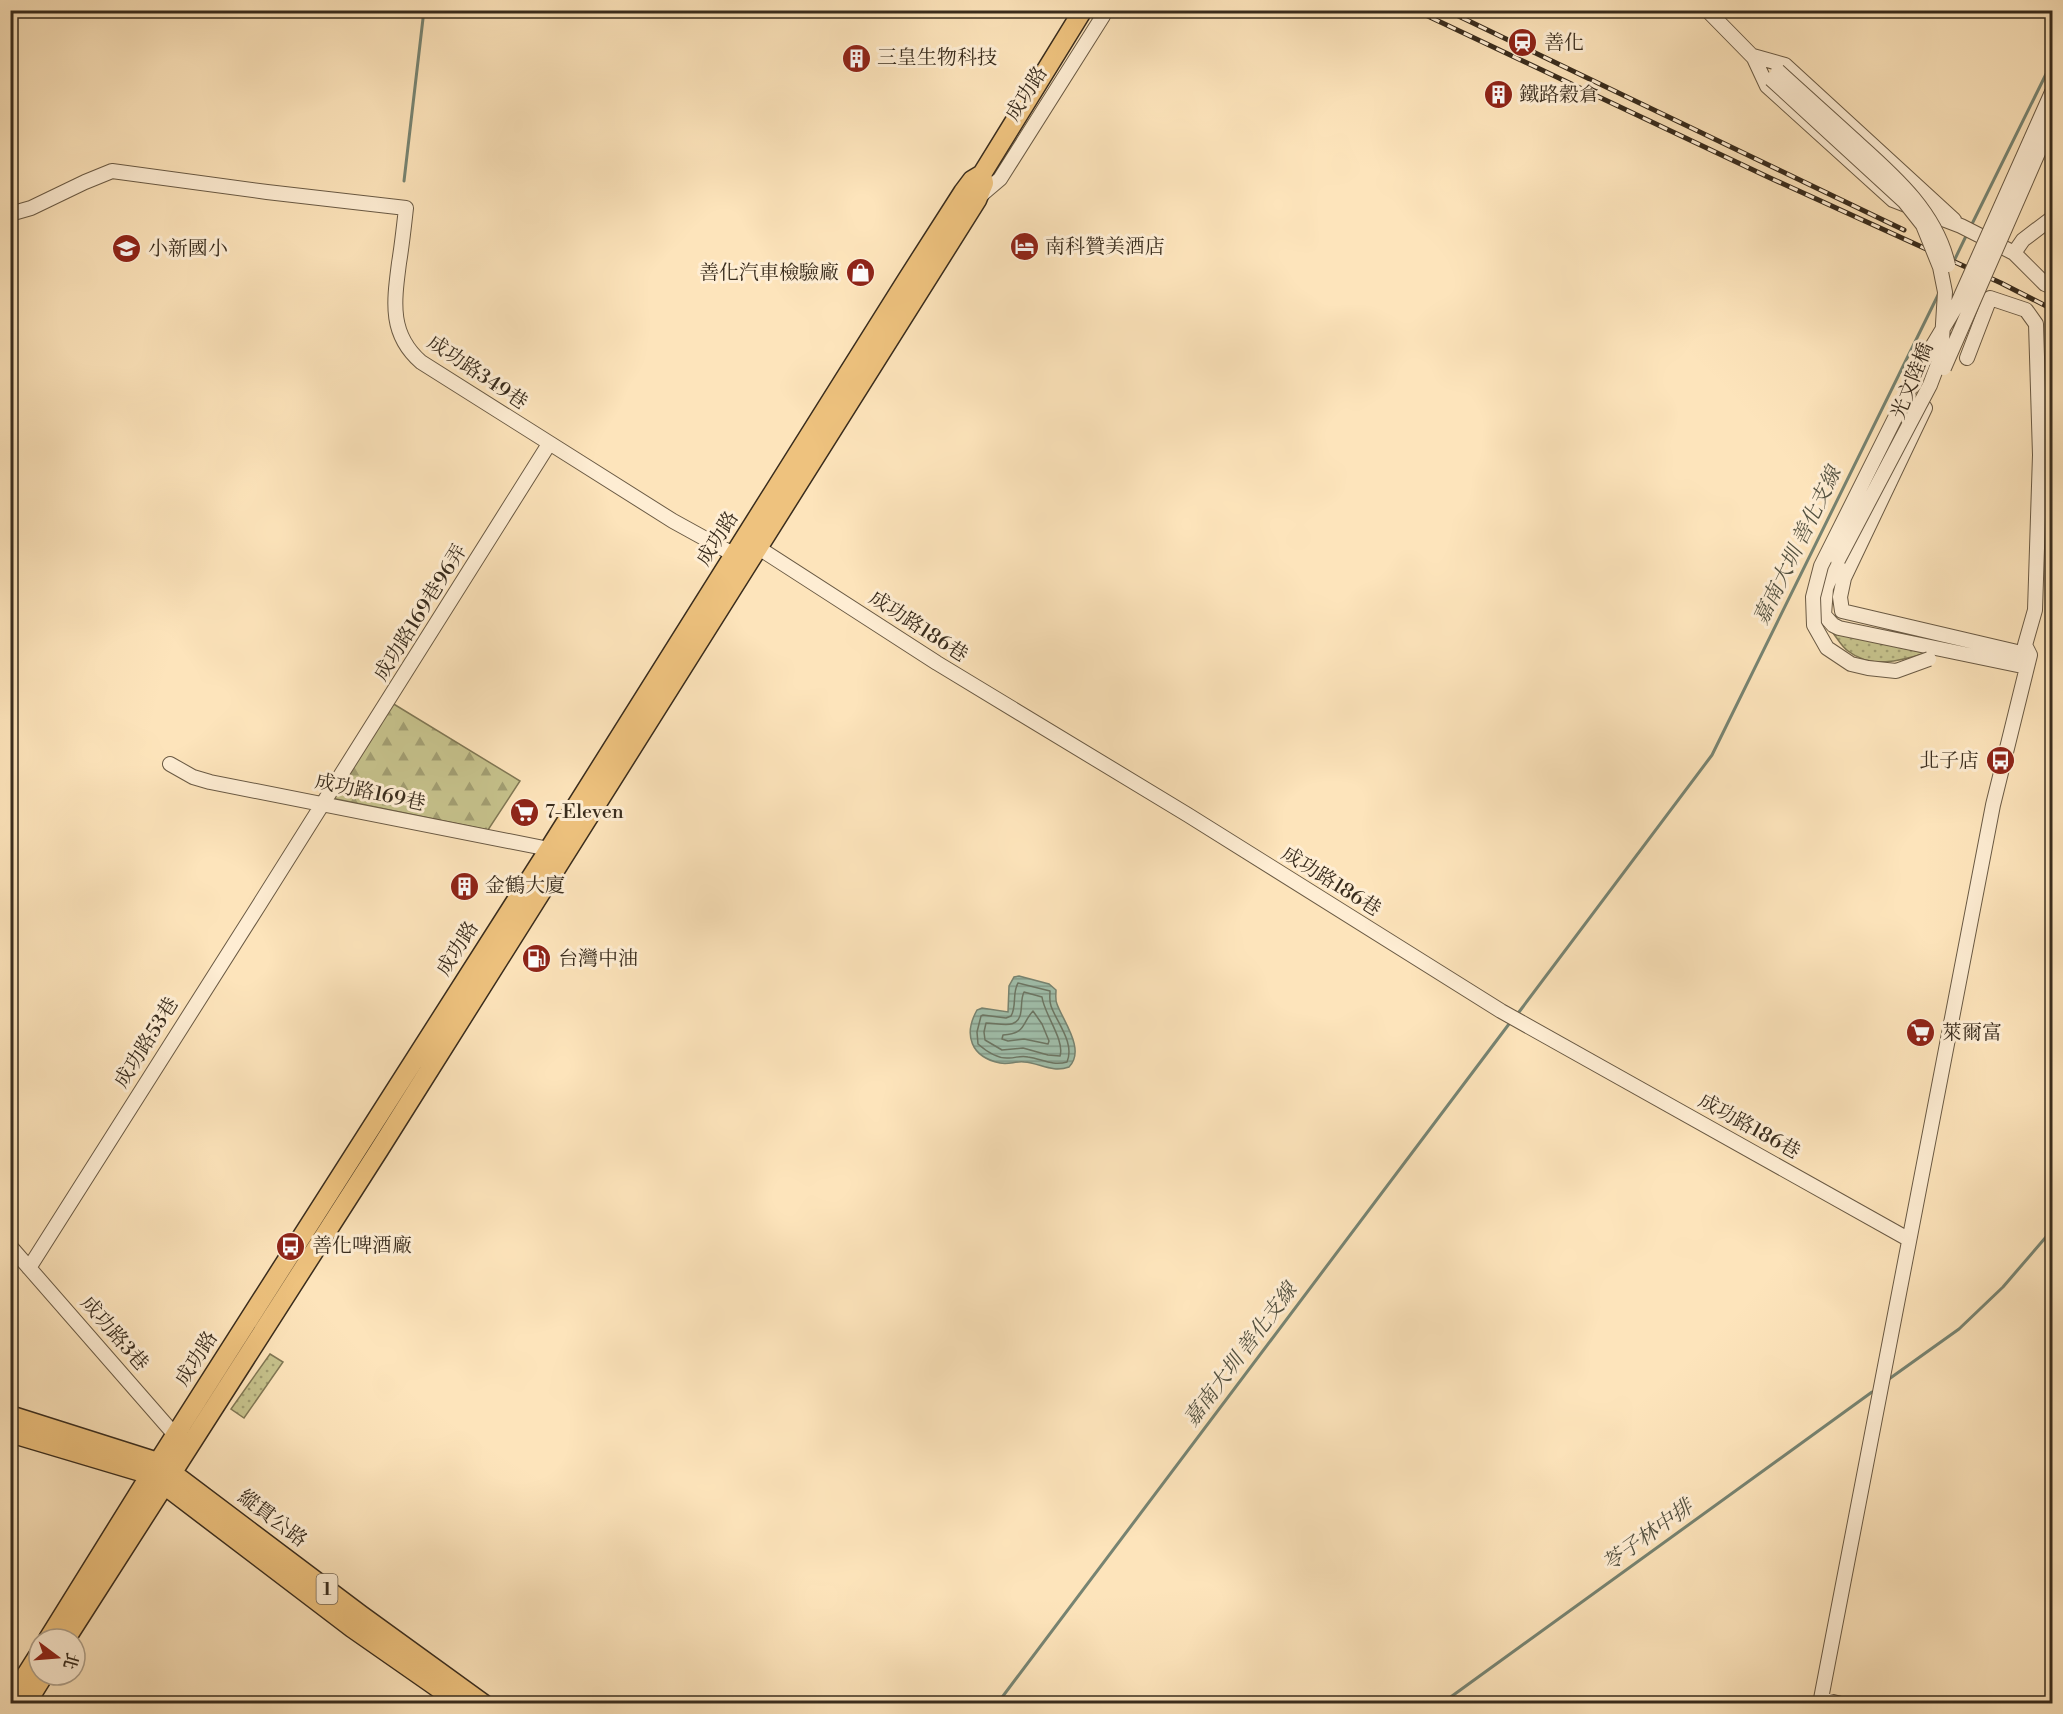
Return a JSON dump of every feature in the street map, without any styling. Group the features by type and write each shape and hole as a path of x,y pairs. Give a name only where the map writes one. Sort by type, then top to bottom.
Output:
{"main road":[{"name":"成功路","path":"56,1627 161,1473 557,853 970,196 972,180 982,174 1083,10"},
{"name":"縱貫公路","path":"10,1415 161,1473 484,1704"},
{"name":"縱貫公路","path":"10,1433 161,1473 352,1628 461,1704"},
{"name":"成功路","path":"73,1627 161,1473"},
{"path":"10,1700 27,1673"},
{"path":"26,1704 37,1687"}],"street":[{"name":"成功路","path":"970,196 976,168 1076,10"},
{"name":"成功路","path":"970,196 1000,179 1103,16 1094,10"},
{"path":"1707,10 1774,75"},
{"path":"1753,56 1785,65 1961,226"},
{"path":"1753,56 1767,86 1893,200 1961,226 2014,253 2045,284 2052,287"},
{"name":"光文陸橋","path":"1774,75 1906,188 1925,213 1938,236 1946,256 1952,282 1951,333 1947,357 1844,578 1840,597 1842,610 2028,661"},
{"name":"光文陸橋","path":"1774,75 1904,201 1923,225 1940,267 1945,292 1941,356 1930,385 1838,560 1826,588 1824,615 1839,628 1956,651 2028,661"},
{"path":"1956,651 1896,671 1851,664 1827,648 1814,625 1813,597 1821,566 1924,360 1957,304 1985,246 2052,92"},
{"path":"1941,373 2052,121"},
{"name":"成功路349巷","path":"10,214 31,208 112,171 406,208 395,312 400,334 406,345 421,362 673,522 747,551"},
{"path":"1920,210 1926,196"},
{"path":"2014,253 2023,240 2052,218"},
{"path":"1841,1704 1820,1701 1993,805 2028,661 2025,645 2035,610 2039,489 2036,324 2026,310 1990,298 1967,358"},
{"name":"成功路169巷96弄","path":"203,990 325,803 549,444"},
{"path":"2039,489 2052,499"},
{"name":"成功路186巷","path":"747,551 1188,815 1501,1011 1908,1239"},
{"name":"成功路169巷","path":"170,764 193,777 210,782 325,803 557,853"},
{"name":"成功路53巷","path":"29,1268 203,990"},
{"name":"成功路3巷","path":"11,1247 182,1440"}],"green space":[{"path":"1833,633 1926,653 1896,661 1866,660 1846,649"},
{"path":"392,703 520,781 488,830 331,798"},
{"path":"270,1354 283,1362 244,1418 231,1409"}],"water":[{"path":"1019,976 1049,984 1056,990 1056,1002 1074,1044 1074,1060 1069,1067 1057,1069 1024,1062 1000,1063 982,1056 972,1044 971,1028 977,1010 982,1008 1008,1012 1009,986 1014,977"}],"waterway":[{"path":"404,181 424,10"},
{"name":"嘉南大圳 善化支線","path":"1971,226 2052,62"},
{"name":"嘉南大圳 善化支線","path":"1953,263 1967,234"},
{"name":"嘉南大圳 善化支線","path":"1519,1012 1712,755 1940,291"},
{"name":"嘉南大圳 善化支線","path":"997,1704 1509,1024"},
{"name":"苓子林中排","path":"1889,1379 1959,1329 2003,1287 2052,1230"},
{"name":"苓子林中排","path":"1441,1704 1872,1392"}],"railway":[{"path":"1415,10 1768,177 2001,283 2052,309"},
{"path":"1446,10 1904,230"}],"place":[{"name":"善化","path":"1523,43"},
{"name":"三皇生物科技","path":"856,58"},
{"name":"鐵路穀倉","path":"1498,95"},
{"name":"南科贊美酒店","path":"1024,247"},
{"name":"小新國小","path":"127,249"},
{"name":"善化汽車檢驗廠","path":"860,273"},
{"name":"北子店","path":"2000,761"},
{"name":"7-Eleven","path":"524,812"},
{"name":"金鶴大廈","path":"464,886"},
{"name":"台灣中油","path":"537,959"},
{"name":"萊爾富","path":"1921,1033"},
{"name":"善化啤酒廠","path":"291,1246"}]}
